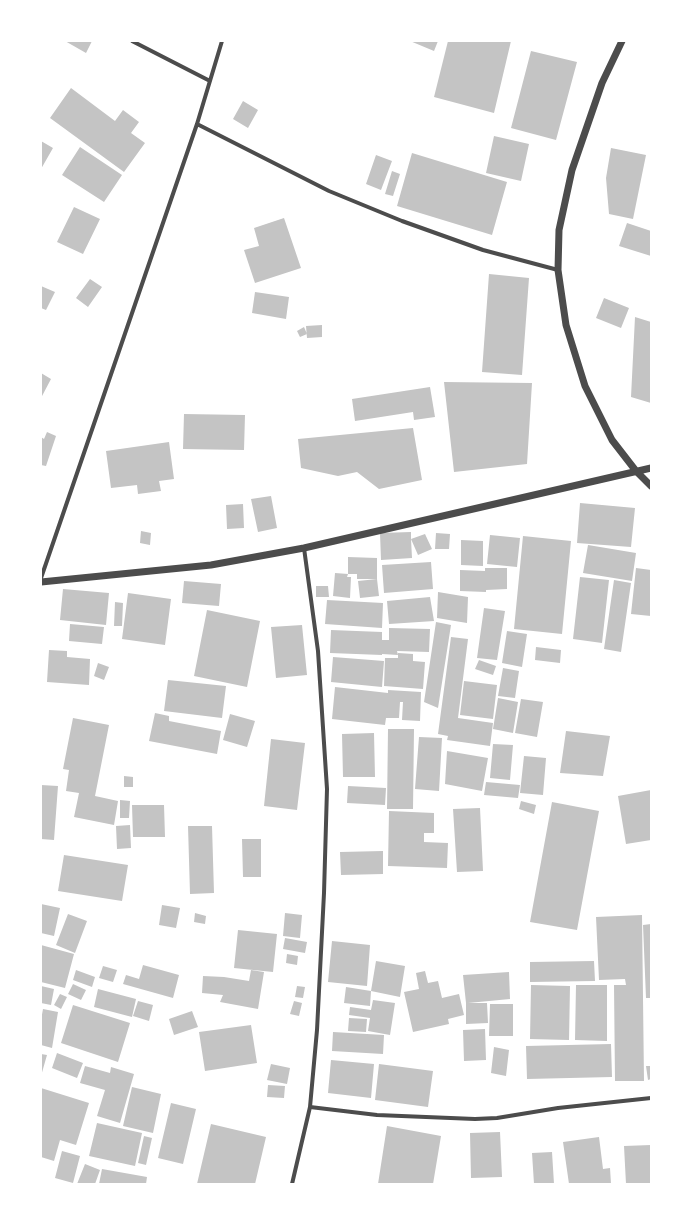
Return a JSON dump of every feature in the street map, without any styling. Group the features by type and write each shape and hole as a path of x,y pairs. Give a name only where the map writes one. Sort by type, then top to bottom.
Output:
{"street":[{"path":"132,41 210,81"},
{"path":"41,578 197,124 222,41"},
{"path":"622,41 602,83 572,170 559,230 558,270 566,325 585,386 612,440 636,471 651,486"},
{"path":"197,124 329,191 402,221 483,250 558,270"},
{"path":"41,582 211,565 304,548 651,468"},
{"path":"292,1184 310,1107 318,1022 327,789 318,651 304,548"},
{"path":"310,1107 377,1115 475,1119 497,1118 558,1108 651,1098"}],"building":[{"path":"65,41 92,41 86,53"},
{"path":"410,41 438,41 434,51"},
{"path":"448,41 511,41 494,113 434,97"},
{"path":"531,51 577,62 556,140 511,128"},
{"path":"71,88 115,121 123,110 139,122 131,133 145,143 124,172 50,118"},
{"path":"243,101 258,110 248,128 233,119"},
{"path":"494,136 529,144 521,181 486,173"},
{"path":"41,141 53,148 41,169"},
{"path":"80,147 122,175 104,202 62,175"},
{"path":"611,148 646,155 633,219 609,214 606,178"},
{"path":"412,153 507,182 492,235 397,206"},
{"path":"376,155 392,161 381,190 366,184"},
{"path":"392,171 400,174 393,196 385,194"},
{"path":"74,207 100,219 83,254 57,242"},
{"path":"284,218 301,268 255,283 244,250 259,246 254,228"},
{"path":"627,223 651,231 651,256 619,246"},
{"path":"489,274 529,278 522,375 482,372"},
{"path":"90,279 102,287 88,307 76,298"},
{"path":"41,286 55,292 46,310 41,308"},
{"path":"255,292 289,297 286,319 252,313"},
{"path":"604,298 629,308 621,328 596,318"},
{"path":"635,317 651,322 651,403 631,397"},
{"path":"322,325 322,337 307,338 306,326"},
{"path":"304,327 307,334 300,337 297,331"},
{"path":"41,373 51,379 41,398"},
{"path":"444,382 532,383 527,464 454,472"},
{"path":"430,387 435,417 414,420 413,412 355,421 352,399"},
{"path":"184,414 245,415 244,450 183,449"},
{"path":"413,428 422,480 379,489 357,472 338,476 301,468 298,439"},
{"path":"47,432 56,436 46,466 41,465 41,437 44,439"},
{"path":"169,442 174,479 159,481 161,491 138,494 137,485 111,488 106,451"},
{"path":"271,496 277,528 258,532 251,499"},
{"path":"580,503 635,508 631,547 577,543"},
{"path":"243,504 244,528 227,529 226,505"},
{"path":"141,531 151,533 150,545 140,543"},
{"path":"411,532 412,558 381,560 380,533"},
{"path":"436,533 450,534 449,549 435,549"},
{"path":"425,534 432,549 418,555 411,539"},
{"path":"490,535 520,538 517,567 487,564"},
{"path":"523,536 571,541 562,634 514,629"},
{"path":"461,540 483,541 483,566 461,565"},
{"path":"588,545 636,553 632,581 583,573"},
{"path":"348,557 377,558 377,579 357,579 357,574 348,574"},
{"path":"431,562 433,589 384,593 382,565"},
{"path":"485,568 507,568 507,589 486,590 486,592 460,591 460,570 485,571"},
{"path":"636,568 651,570 651,616 631,614"},
{"path":"335,573 348,574 347,577 351,577 350,598 333,596"},
{"path":"580,577 609,580 602,643 573,639"},
{"path":"377,579 379,596 360,598 358,581"},
{"path":"614,580 631,583 621,652 604,649"},
{"path":"184,581 221,584 219,606 182,603"},
{"path":"316,586 328,586 329,597 316,597"},
{"path":"63,589 109,593 106,625 60,620"},
{"path":"438,592 468,597 467,623 437,618"},
{"path":"128,593 171,599 165,645 122,639"},
{"path":"430,597 434,621 389,624 387,601"},
{"path":"327,600 383,603 382,628 325,624"},
{"path":"115,602 123,603 122,626 114,626"},
{"path":"484,608 505,611 497,660 477,658"},
{"path":"207,610 260,621 247,687 194,676"},
{"path":"436,622 451,625 438,708 424,702"},
{"path":"70,624 104,627 102,644 69,641"},
{"path":"302,625 307,675 276,678 271,627"},
{"path":"389,628 430,629 429,652 397,651 398,655 330,653 331,630 382,632 382,640 389,640"},
{"path":"507,631 527,634 522,667 502,663"},
{"path":"451,637 468,639 458,718 493,723 490,746 447,740 448,736 438,734"},
{"path":"536,647 561,650 560,663 535,660"},
{"path":"49,650 67,651 67,657 90,659 89,685 47,682"},
{"path":"398,653 413,654 413,661 425,662 423,689 384,686 385,658 398,658"},
{"path":"333,657 384,661 382,687 331,682"},
{"path":"479,660 496,666 493,675 475,669"},
{"path":"98,663 109,667 104,680 94,676"},
{"path":"503,668 519,671 515,698 498,696"},
{"path":"168,680 226,686 222,718 164,711"},
{"path":"464,681 497,685 493,719 460,715"},
{"path":"335,687 388,693 388,690 421,692 420,721 402,720 403,702 400,702 399,718 386,718 385,725 332,719"},
{"path":"498,698 518,702 513,733 493,729"},
{"path":"521,699 543,702 537,737 515,733"},
{"path":"155,713 169,716 169,721 221,731 217,754 149,741"},
{"path":"230,714 255,721 247,747 223,740"},
{"path":"73,718 109,725 95,796 118,801 114,825 74,817 79,793 66,791 69,770 63,769"},
{"path":"388,729 414,729 413,809 387,809"},
{"path":"566,731 610,736 603,776 560,773"},
{"path":"374,733 375,777 343,777 342,734"},
{"path":"419,737 442,738 439,791 415,789"},
{"path":"271,739 305,743 297,810 264,806"},
{"path":"493,744 513,745 510,780 490,778"},
{"path":"447,751 488,758 482,791 445,784"},
{"path":"524,756 546,758 543,795 520,793"},
{"path":"124,776 133,777 133,787 124,787"},
{"path":"486,782 520,785 518,798 484,795"},
{"path":"41,785 58,786 54,840 41,839"},
{"path":"348,786 386,788 385,805 347,803"},
{"path":"651,790 651,840 626,844 618,796"},
{"path":"120,800 130,801 129,818 120,818"},
{"path":"521,801 536,805 534,814 519,809"},
{"path":"552,802 599,811 577,930 530,922"},
{"path":"132,805 164,805 165,837 133,837"},
{"path":"480,808 483,871 457,872 453,809"},
{"path":"389,811 434,813 434,833 424,833 424,842 448,843 447,868 388,866"},
{"path":"130,825 131,848 117,849 116,826"},
{"path":"188,826 212,826 214,893 190,894"},
{"path":"242,839 261,839 261,877 243,877"},
{"path":"383,851 383,874 341,875 340,852"},
{"path":"64,855 128,865 122,901 58,891"},
{"path":"41,904 60,908 54,936 41,933"},
{"path":"162,905 180,908 176,928 159,925"},
{"path":"195,913 206,916 205,924 194,922"},
{"path":"285,913 302,915 300,938 283,936"},
{"path":"68,914 87,921 75,953 56,945"},
{"path":"642,915 644,1081 615,1081 614,985 626,985 625,979 599,980 596,917"},
{"path":"651,924 651,998 646,998 643,925"},
{"path":"238,930 277,934 273,972 234,968"},
{"path":"285,938 307,942 305,953 283,949"},
{"path":"332,941 370,945 367,986 328,982"},
{"path":"41,945 74,954 65,988 41,982"},
{"path":"287,954 298,956 297,965 286,963"},
{"path":"376,961 405,966 400,997 371,991"},
{"path":"594,961 595,981 530,982 530,962"},
{"path":"143,965 179,975 173,998 123,984 126,975 139,979"},
{"path":"103,966 117,970 113,982 99,978"},
{"path":"76,970 95,977 92,987 73,980"},
{"path":"251,970 264,972 258,1009 220,1002 223,995 202,993 203,976 224,977 249,981"},
{"path":"425,971 428,983 438,981 442,998 459,994 464,1015 448,1019 449,1024 413,1032 404,992 419,989 416,973"},
{"path":"509,972 510,999 468,1003 487,1003 488,1023 466,1024 466,1003 463,975"},
{"path":"73,984 86,990 81,1000 68,994"},
{"path":"531,985 570,986 569,1040 530,1039"},
{"path":"576,985 607,985 607,1041 575,1040"},
{"path":"41,986 54,989 51,1005 41,1003"},
{"path":"297,986 305,987 303,998 295,997"},
{"path":"346,987 371,991 370,1006 344,1003"},
{"path":"98,989 136,999 132,1017 94,1007"},
{"path":"60,994 67,997 61,1009 54,1005"},
{"path":"373,1000 395,1003 390,1035 368,1031 370,1018 349,1015 350,1007 371,1010"},
{"path":"138,1001 153,1005 149,1021 133,1016"},
{"path":"294,1001 302,1003 299,1016 290,1014"},
{"path":"490,1004 513,1004 513,1036 489,1036"},
{"path":"73,1005 130,1023 118,1062 61,1043"},
{"path":"43,1009 58,1012 52,1048 41,1045 41,1020"},
{"path":"192,1011 198,1027 174,1035 169,1019"},
{"path":"349,1018 367,1019 366,1032 348,1031"},
{"path":"251,1025 257,1063 205,1071 199,1032"},
{"path":"485,1029 486,1060 464,1061 463,1030"},
{"path":"333,1032 384,1035 383,1054 332,1051"},
{"path":"611,1044 612,1077 527,1079 526,1046"},
{"path":"494,1047 509,1050 506,1076 491,1073"},
{"path":"57,1053 83,1063 77,1078 52,1068"},
{"path":"41,1054 47,1055 41,1076"},
{"path":"331,1060 374,1064 371,1098 328,1093"},
{"path":"271,1064 290,1068 287,1084 267,1080"},
{"path":"379,1064 433,1071 428,1107 375,1100"},
{"path":"85,1066 110,1073 111,1067 134,1074 120,1123 97,1116 105,1090 80,1083"},
{"path":"646,1066 651,1066 651,1079 648,1080"},
{"path":"268,1085 285,1086 284,1098 267,1097"},
{"path":"132,1087 161,1094 153,1133 123,1126"},
{"path":"41,1088 89,1103 76,1145 60,1140 54,1161 41,1157"},
{"path":"171,1103 196,1109 183,1164 158,1158"},
{"path":"97,1123 142,1133 135,1166 89,1156"},
{"path":"211,1124 266,1137 255,1184 197,1184"},
{"path":"387,1126 441,1136 433,1184 378,1184"},
{"path":"500,1132 502,1177 471,1178 470,1133"},
{"path":"144,1136 152,1138 146,1165 138,1163"},
{"path":"599,1137 603,1169 610,1168 611,1184 569,1184 563,1142"},
{"path":"651,1145 651,1184 626,1184 624,1146"},
{"path":"62,1151 80,1156 73,1183 55,1178"},
{"path":"552,1152 554,1184 534,1184 532,1153"},
{"path":"85,1164 100,1170 95,1184 77,1184"},
{"path":"102,1169 147,1177 146,1184 99,1184"}]}
